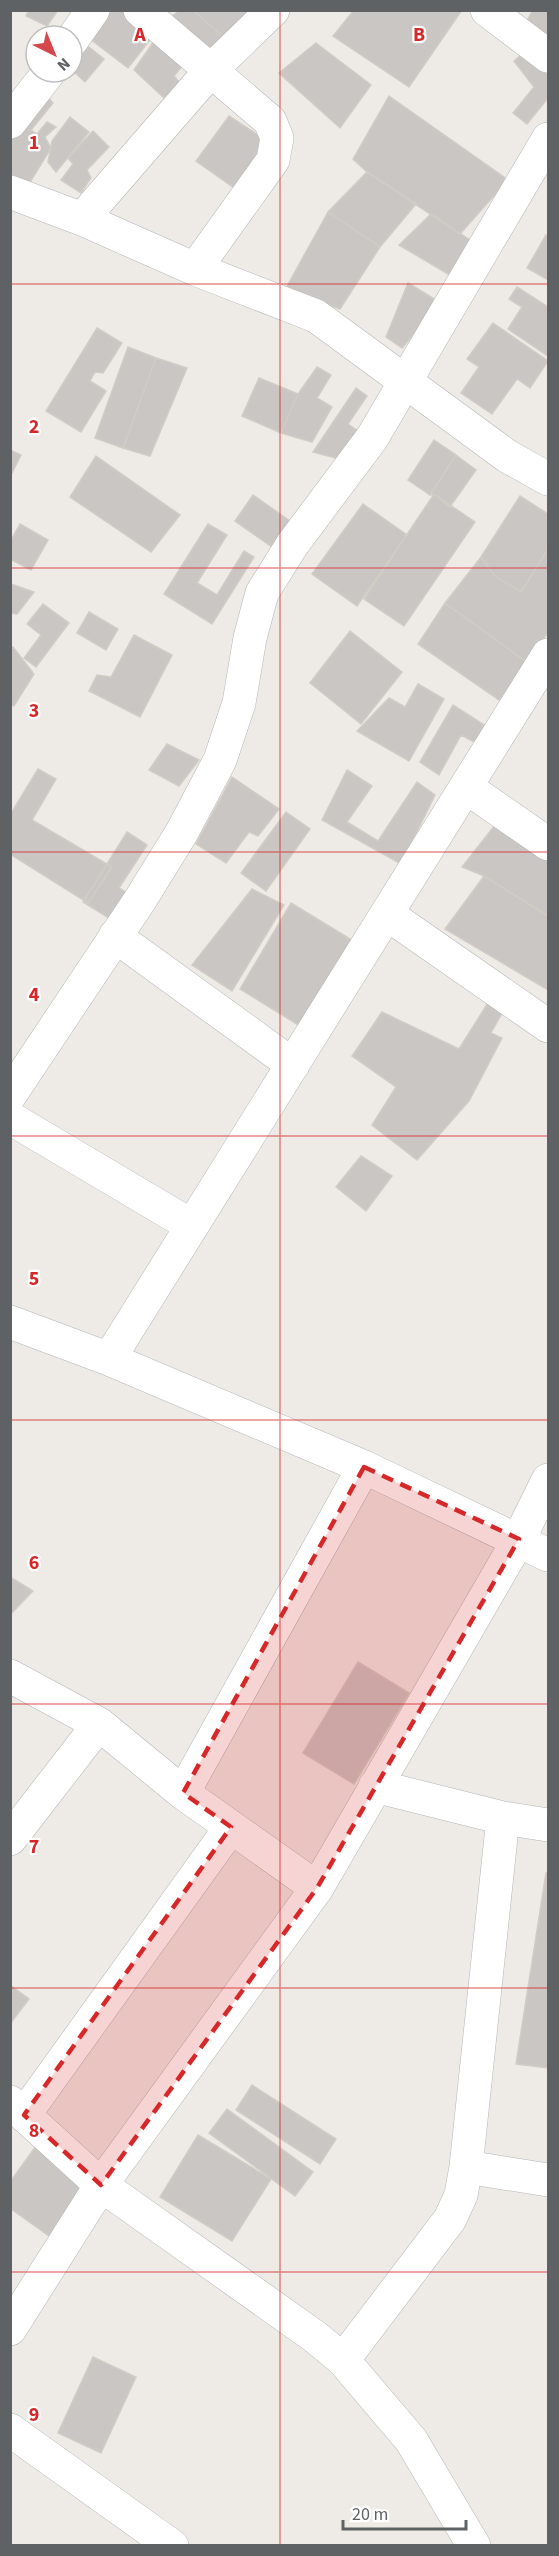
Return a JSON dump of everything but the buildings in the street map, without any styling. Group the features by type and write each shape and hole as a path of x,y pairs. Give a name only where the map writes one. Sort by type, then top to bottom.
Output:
{"street":[{"path":"83,24 93,10"},
{"path":"140,10 270,121 277,138 273,160 195,269"},
{"path":"82,219 211,70 273,10"},
{"path":"487,10 549,56"},
{"path":"10,123 40,84"},
{"path":"10,1095 140,900 182,832 220,760 239,703 250,638 262,592 292,545 372,438 544,159"},
{"path":"10,192 82,219 195,269 316,316 507,456 549,479"},
{"path":"109,1359 549,655"},
{"path":"466,788 549,844"},
{"path":"387,914 549,1026"},
{"path":"115,936 293,1065"},
{"path":"10,1119 192,1226"},
{"path":"10,1322 109,1359 364,1467 549,1555"},
{"path":"183,1793 364,1467"},
{"path":"10,2329 101,2185 317,1888 519,1539 549,1480"},
{"path":"10,1676 99,1724 183,1793 317,1888"},
{"path":"10,1839 99,1724"},
{"path":"375,1786 503,1818 549,1825"},
{"path":"343,2360 450,2219 461,2195 466,2167 503,1818"},
{"path":"231,1827 17,2109 101,2185 314,2336 343,2360 411,2440 474,2546"},
{"path":"466,2167 549,2180"},
{"path":"10,2430 172,2546"}],"highlighted area":[{"path":"364,1467 519,1539 317,1888 101,2185 24,2115 231,1827 183,1793"}]}
